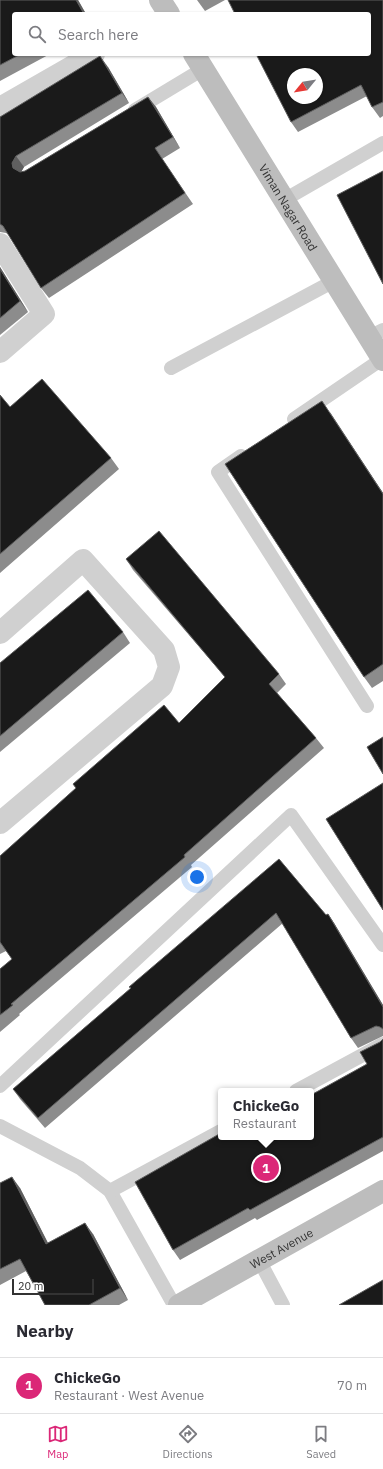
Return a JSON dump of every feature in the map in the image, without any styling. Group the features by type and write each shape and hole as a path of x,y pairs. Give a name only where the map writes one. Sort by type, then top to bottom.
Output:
{"street":[{"path":"0,108 91,56"},
{"name":"Viman Nagar Road","path":"198,62 334,281 376,334 383,360"},
{"path":"0,244 44,314 0,352"},
{"path":"0,633 83,560 164,650 169,666 162,686 0,823"},
{"name":"West Avenue","path":"179,1305 383,1191"}],"lane":[{"path":"124,117 198,62"},
{"path":"284,200 383,143"},
{"path":"171,368 334,281"},
{"path":"283,428 383,360"},
{"path":"250,450 218,472 367,706"},
{"path":"0,1086 291,815 383,945"},
{"path":"302,1088 383,1044"},
{"path":"0,1126 80,1168 110,1191 174,1305"},
{"path":"110,1191 218,1133"},
{"path":"259,1260 283,1305"}],"building":[{"path":"0,0 76,0 83,12 12,12 12,56 17,56 0,65"},
{"path":"228,0 383,0 383,102 372,107 361,85 291,122 257,56 371,56 371,12 234,12"},
{"path":"100,56 122,93 16,156 12,163 13,168 20,172 25,171 148,97 173,137 155,148 185,193 41,288 3,226 0,224 0,117"},
{"path":"383,171 383,284 337,195"},
{"path":"0,269 20,301 0,318"},
{"path":"42,379 111,458 0,554 0,395 10,407"},
{"path":"322,401 383,494 383,664 364,677 225,464"},
{"path":"159,531 279,674 269,684 316,738 184,855 185,857 11,1004 13,1005 0,1015 0,969 12,959 0,942 0,856 76,788 73,784 164,705 179,723 225,677 126,559"},
{"path":"88,590 123,632 0,736 0,663"},
{"path":"383,737 383,774 367,747"},
{"path":"383,783 383,910 326,819"},
{"path":"279,859 326,915 328,914 383,1007 383,1029 376,1026 351,1038 276,913 38,1118 13,1089 131,988 129,987"},
{"path":"383,1039 383,1137 250,1210 248,1208 173,1250 135,1182 218,1135 218,1140 314,1140 314,1093 367,1064 360,1052"},
{"path":"12,1177 46,1244 85,1223 120,1288 89,1305 45,1305 20,1259 0,1269 0,1183"},
{"path":"383,1280 383,1305 339,1305"}],"place":[{"name":"ChickeGo","path":"266,1168"}]}
